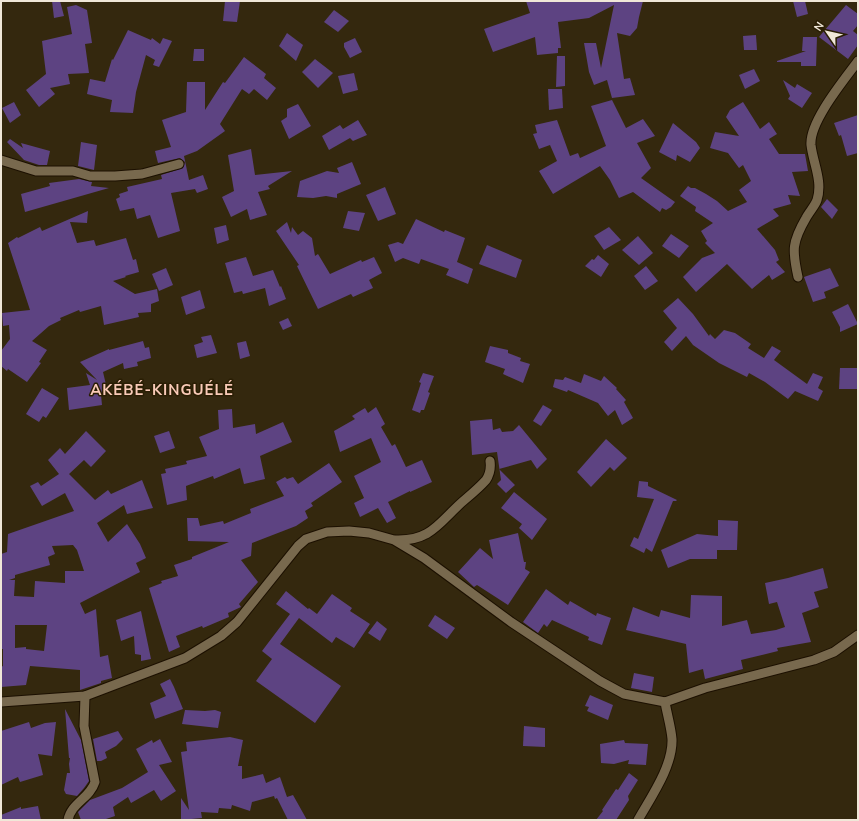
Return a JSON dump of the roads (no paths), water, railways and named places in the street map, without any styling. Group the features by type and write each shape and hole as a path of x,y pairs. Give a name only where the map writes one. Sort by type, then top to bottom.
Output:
{"street":[{"path":"798,276 794,252 795,241 799,230 817,200 818,190 818,176 811,146 812,135 816,122 837,89 858,61"},
{"path":"1,160 36,171 73,171 90,176 142,174 179,164"},
{"path":"394,540 416,538 438,527 486,480 491,467 490,461"},
{"path":"1,702 85,696 185,658 221,636 237,622 298,546 306,539 327,532 369,532 394,540 424,558 511,622 600,681 624,694 665,702 705,688 814,660 834,652 858,635"},
{"path":"68,820 72,810 86,797 93,788 95,782 84,726 85,696"},
{"path":"638,820 657,785 670,755 672,738 665,702"}],"district":[{"name":"AKÉBÉ-KINGUÉLÉ","path":"162,390"}]}
